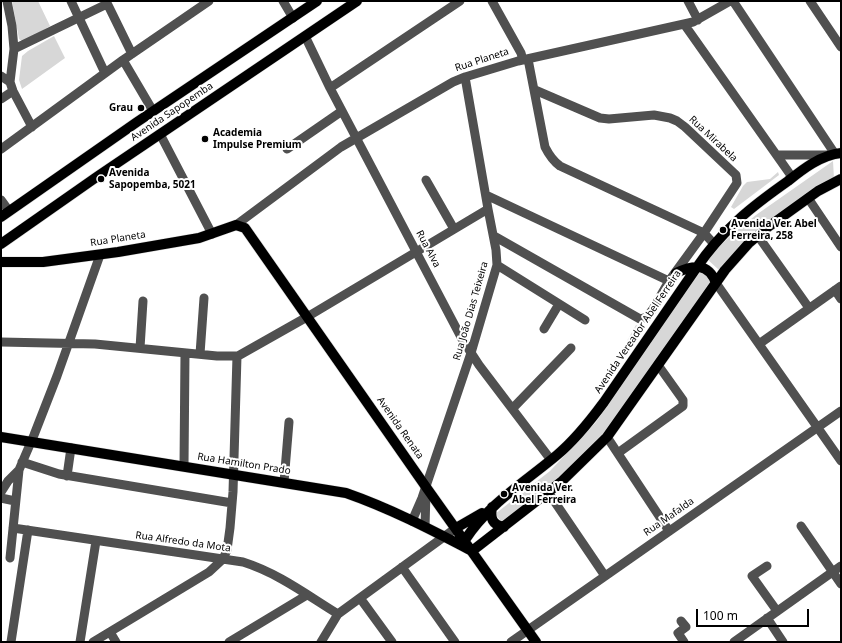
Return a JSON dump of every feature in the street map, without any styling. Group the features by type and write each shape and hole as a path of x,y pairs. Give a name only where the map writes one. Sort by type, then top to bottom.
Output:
{"main road":[{"name":"Avenida Sapopemba","path":"5,214 317,1"},
{"name":"Avenida Sapopemba","path":"1,244 160,134 357,1"},
{"name":"Avenida Vereador Abel Ferreira","path":"465,540 474,527 492,507 551,460 578,434 604,402 714,244 735,223 792,177 810,165 835,154"},
{"path":"472,551 579,466 607,437 716,282 738,255 758,236 808,198 841,179"},
{"name":"Rua Planeta","path":"1,262 43,262 100,255 199,238 240,226"},
{"name":"Avenida Renata","path":"240,226 308,316 426,487 536,642"},
{"path":"672,277 697,267 705,268 710,271 716,282"},
{"name":"Rua Hamilton Prado","path":"1,437 346,493 361,498 445,536 472,551"},
{"path":"492,507 492,521 497,525 504,527"},
{"path":"456,528 492,507"}],"street":[{"path":"1,99 11,86 14,49 12,26 7,1"},
{"path":"71,1 105,74"},
{"path":"1,149 32,128 123,60 209,1"},
{"path":"283,1 293,18"},
{"path":"330,88 460,1"},
{"path":"492,1 526,60 535,90 545,147 548,154 554,161 560,166 704,233 714,244"},
{"path":"688,1 698,20"},
{"name":"Rua Planeta","path":"240,226 248,217 335,152 356,138 453,82 465,77 526,60 698,20 730,1"},
{"path":"733,1 835,154"},
{"path":"810,1 841,47"},
{"path":"14,49 79,18 106,3 132,54"},
{"path":"684,24 792,177"},
{"name":"Rua Alva","path":"305,36 330,88 462,339 479,365 551,460"},
{"path":"123,60 154,111"},
{"path":"1,76 11,86 32,128"},
{"name":"Rua João Dias Teixeira","path":"412,521 419,507 471,353 497,265 494,236 465,77"},
{"name":"Rua Mirabela","path":"494,236 640,319 647,317 653,309 672,277 704,233 737,182 737,178 677,121 654,115 609,119 600,118 535,90"},
{"path":"287,149 342,111"},
{"path":"160,134 212,234"},
{"path":"777,155 835,154"},
{"path":"426,180 454,229"},
{"path":"486,195 672,277"},
{"path":"808,198 840,243"},
{"path":"1,200 5,214"},
{"path":"1,342 95,344 231,357 237,356 308,316 488,208"},
{"path":"758,236 809,308"},
{"path":"1,492 20,466 31,442 69,343 100,255"},
{"path":"497,265 585,320"},
{"path":"716,282 841,461"},
{"path":"758,344 838,288 841,299"},
{"path":"200,354 204,298"},
{"path":"140,348 144,301"},
{"path":"544,329 559,304"},
{"path":"513,408 571,348"},
{"path":"184,466 185,353"},
{"path":"93,642 209,572 223,559 227,550 232,503 237,356"},
{"path":"618,453 683,406 683,400 658,366"},
{"name":"Rua Mafalda","path":"511,642 841,411"},
{"path":"284,482 289,422"},
{"path":"607,437 669,531"},
{"path":"67,476 71,448"},
{"path":"20,466 67,476 232,503"},
{"path":"20,466 13,528 5,557 23,560"},
{"path":"425,527 427,500 426,487"},
{"path":"548,492 605,576"},
{"path":"1,498 16,500"},
{"path":"801,526 841,584"},
{"name":"Rua Alfredo da Mota","path":"13,528 243,562 259,567 283,580 338,614"},
{"path":"321,642 338,614 456,528"},
{"path":"11,642 28,530"},
{"path":"80,642 96,541"},
{"path":"767,566 752,576 777,611"},
{"path":"734,642 841,566"},
{"path":"402,567 455,642"},
{"path":"229,642 307,595"},
{"path":"360,598 392,642"},
{"path":"767,618 784,642"},
{"path":"681,622 686,627 678,633 684,642"},
{"path":"110,632 116,642"}],"shaded area":[{"path":"12,1 38,1 50,26 23,42 19,39"},
{"path":"54,36 65,58 22,89 19,80 22,56"},
{"path":"833,161 834,179 719,270 707,259 730,236 756,215"},
{"path":"778,172 779,175 734,209 731,207 743,186 747,182 770,179"},
{"path":"697,269 714,280 607,435 554,486 502,522 495,514 550,471 596,422 642,355"},
{"path":"636,325 643,329 633,345 627,341"}],"place":[{"name":"Grau","path":"141,108"},
{"name":"Academia Impulse Premium","path":"205,139"},
{"name":"Avenida Sapopemba, 5021","path":"101,179"},
{"name":"Avenida Ver. Abel Ferreira, 258","path":"723,230"},
{"name":"Avenida Ver. Abel Ferreira","path":"504,494"}]}
